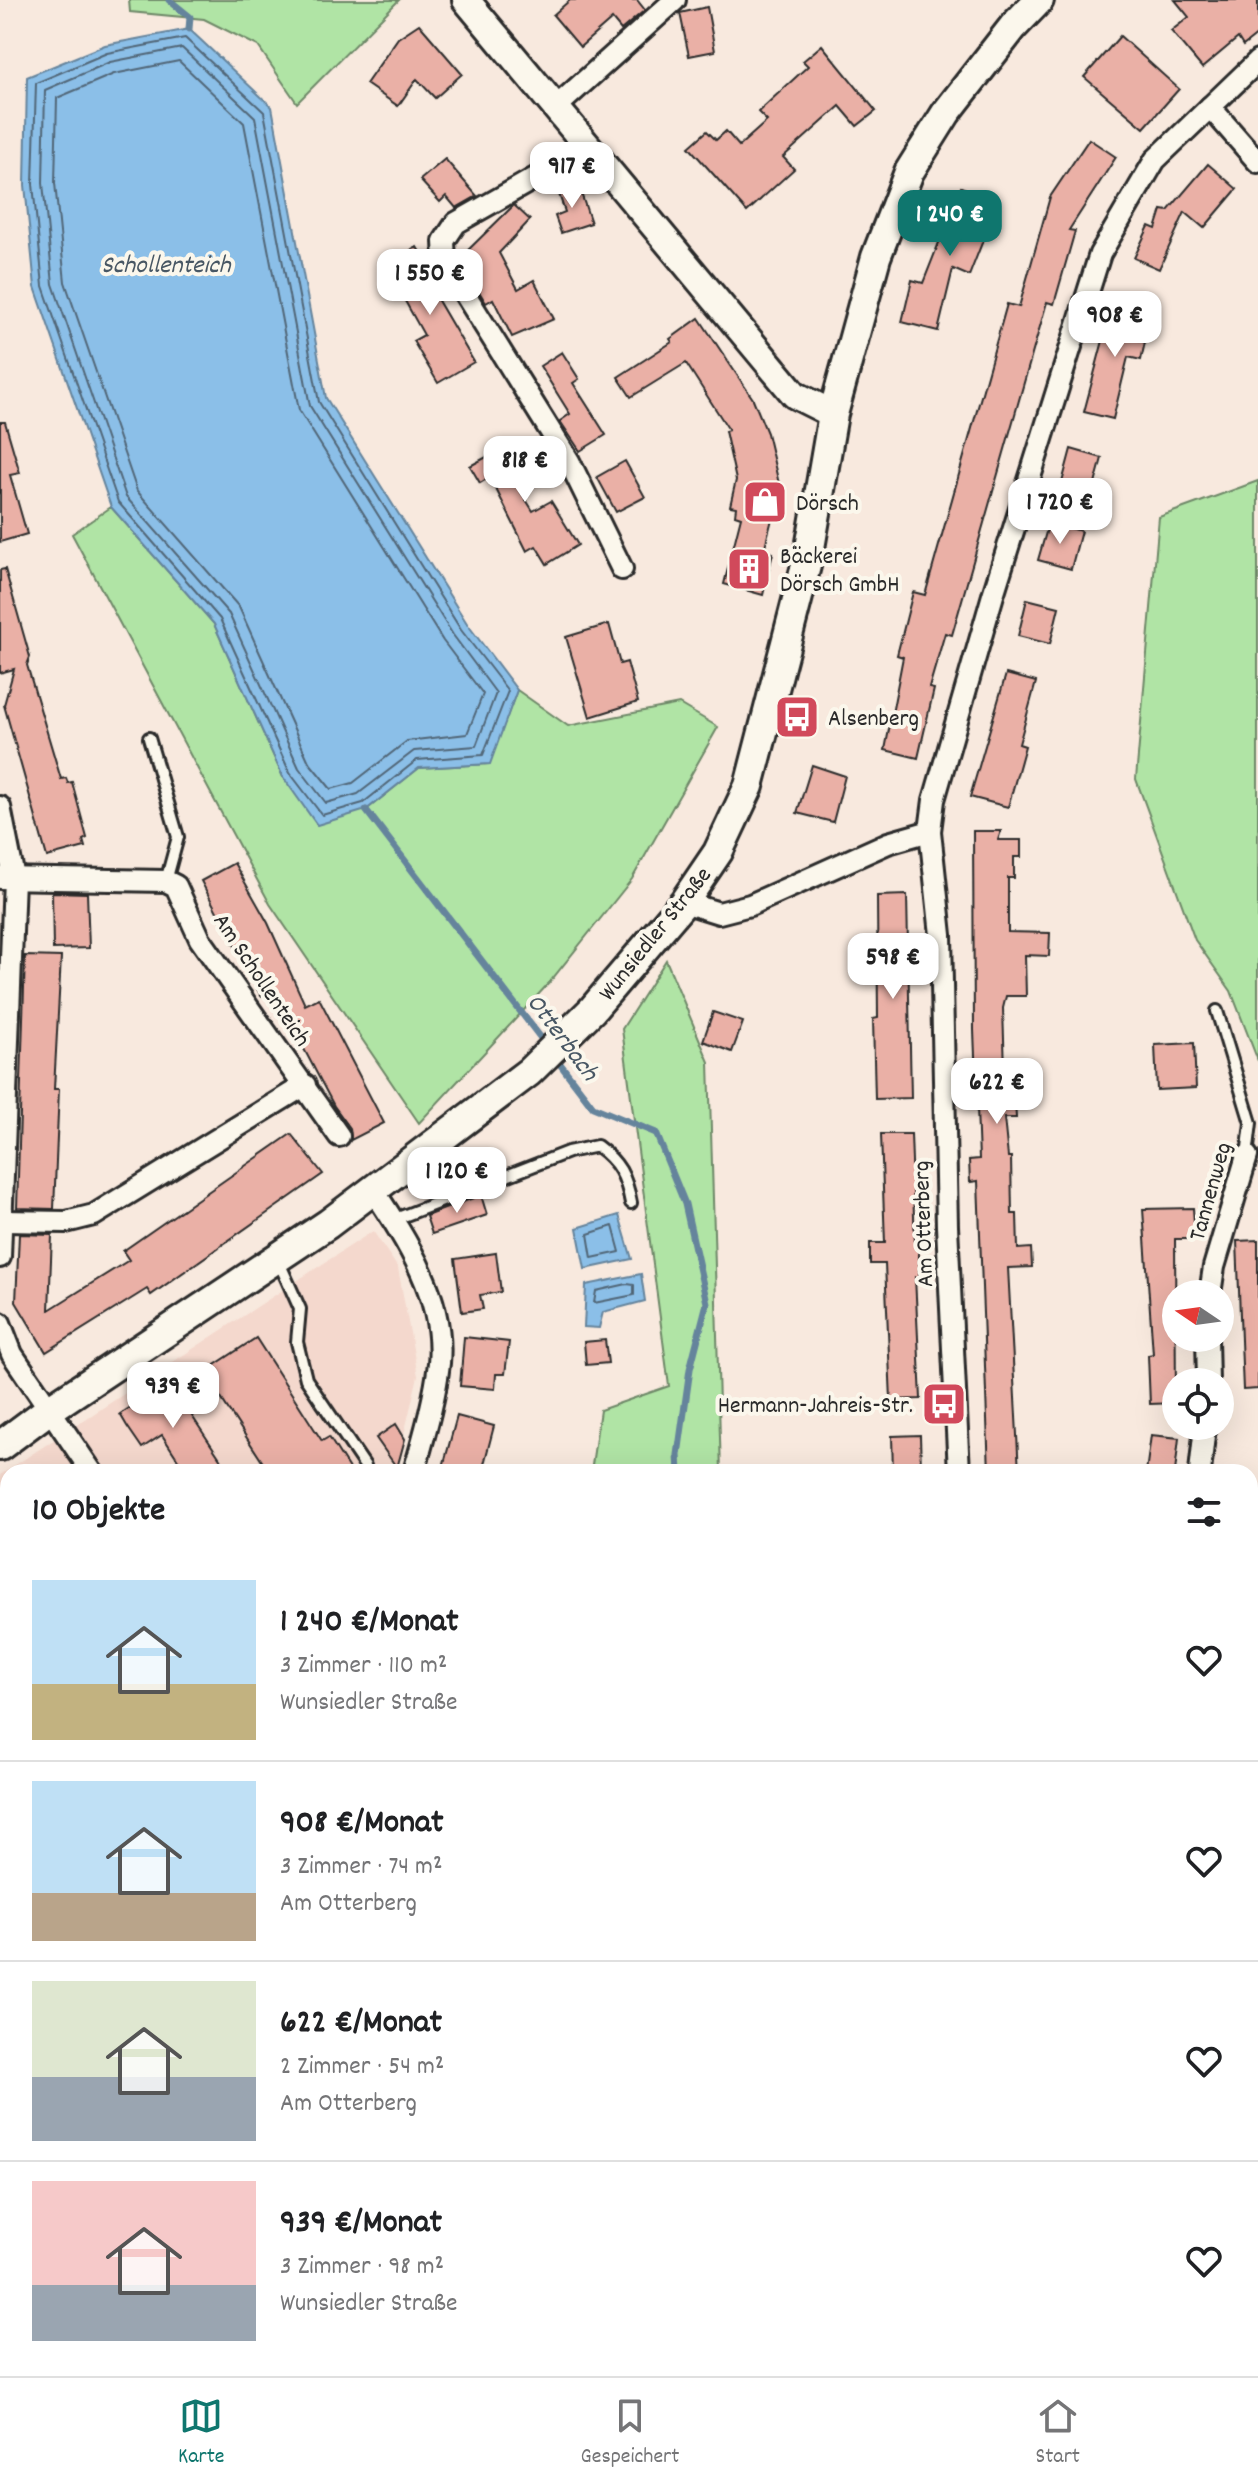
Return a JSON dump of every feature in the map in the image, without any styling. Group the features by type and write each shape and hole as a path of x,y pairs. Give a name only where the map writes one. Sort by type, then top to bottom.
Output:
{"main road":[{"name":"Wunsiedler Straße","path":"0,1446 47,1411 374,1191 529,1072 592,1010 684,902 718,852 749,786 809,554 833,414 876,257 909,172 946,113 1013,27 1039,0"}],"street":[{"path":"466,0 795,395 833,414"},
{"path":"555,108 675,0"},
{"name":"Am Otterberg","path":"959,1464 947,1226 941,935 930,831 934,800 993,595 1088,284 1100,254 1155,160 1258,61"},
{"path":"1210,107 1258,162"},
{"path":"594,154 537,177 456,223 444,241 445,262 569,461 622,569"},
{"path":"0,807 7,878 0,1257"},
{"path":"684,902 719,913 750,905 888,843 930,831"},
{"path":"7,878 166,881"},
{"name":"Am Schollenteich","path":"166,881 176,886 200,939 339,1136"},
{"path":"3,1221 66,1222 94,1215 305,1085"},
{"name":"Tannenweg","path":"1212,1280 1247,1156"},
{"path":"374,1191 408,1242 431,1297 439,1361 416,1464"},
{"path":"0,1323 12,1354 47,1411 86,1464"},
{"path":"1201,1464 1203,1440"}],"lane":[{"path":"149,738 178,837 166,881"},
{"name":"Tannenweg","path":"1217,1011 1251,1123 1247,1156"},
{"path":"393,1220 568,1152 597,1146 617,1161 627,1181 631,1203"},
{"path":"277,1258 300,1309 297,1342 306,1379 364,1464"}],"shaded area":[{"path":"373,1231 398,1268 418,1376 397,1464 17,1464"}],"green space":[{"path":"129,0 399,0 297,103 258,46 204,19 130,12"},
{"path":"1258,481 1258,1061 1231,991 1195,940 1136,779 1159,517"},
{"path":"111,507 214,624 283,777 366,810 419,768 489,764 517,690 568,726 679,704 718,727 632,879 549,983 419,1123 270,904 72,534"},
{"path":"666,960 709,1062 721,1464 592,1464 600,1410 669,1386 622,1029"}],"water":[{"name":"Schollenteich","path":"189,29 272,107 326,398 468,625 517,690 490,764 419,768 366,810 317,825 283,777 214,624 111,507 35,287 25,185 27,77 105,45"},
{"path":"619,1215 632,1259 585,1269 577,1228"},
{"path":"641,1274 645,1301 603,1312 599,1328 584,1327 586,1285"}],"building":[{"path":"570,0 637,0 645,10 621,30 612,19 580,47 553,15"},
{"path":"1175,0 1258,0 1258,34 1243,46 1238,38 1202,68 1171,31 1189,17"},
{"path":"707,7 715,51 689,56 680,13"},
{"path":"419,24 462,74 435,98 417,79 398,106 366,84 398,38"},
{"path":"1120,36 1179,89 1144,128 1084,77"},
{"path":"822,45 876,111 857,126 840,106 783,157 794,169 747,212 689,147 707,131 716,140 726,131 739,146 767,121 758,112 808,66 803,61"},
{"path":"1089,139 1116,157 1069,230 1075,231 1054,304 1047,302 952,635 945,633 929,688 934,689 918,758 885,750 903,657 897,655 913,592 925,595 1007,304 1019,307 1050,197"},
{"path":"445,159 477,196 456,208 446,196 440,202 420,180"},
{"path":"1208,164 1237,189 1204,228 1185,212 1159,269 1134,258 1149,226 1156,229 1162,210 1168,211"},
{"path":"578,184 591,223 561,233 555,216 565,212 558,191"},
{"path":"961,187 998,202 969,276 953,269 938,331 902,322 912,280 923,283"},
{"path":"514,205 530,220 499,253 518,289 534,280 554,319 512,337 493,299 486,303 459,259"},
{"path":"417,247 438,282 440,279 444,285 433,292 474,362 438,383 413,341 424,335 400,292 404,289 389,263"},
{"path":"1113,303 1146,312 1138,340 1145,342 1141,360 1128,357 1113,419 1084,412"},
{"path":"699,318 753,399 767,433 780,488 764,550 773,553 763,595 724,584 741,517 735,515 736,507 730,506 736,480 725,431 729,430 686,363 631,397 618,377 672,342 670,339"},
{"path":"562,352 579,379 573,383 606,435 580,451 560,421 570,414 540,366"},
{"path":"0,422 5,422 20,473 10,475 27,534 0,542"},
{"path":"514,442 536,480 520,490 533,511 551,501 578,545 547,564 536,546 527,551 490,477 480,483 470,466"},
{"path":"1071,449 1102,458 1091,499 1060,490"},
{"path":"625,461 645,497 616,512 597,477"},
{"path":"1049,522 1081,531 1071,569 1038,560"},
{"path":"5,569 30,657 27,665 61,779 72,782 87,838 83,840 85,847 47,857 4,705 14,669 0,673 0,570"},
{"path":"1027,599 1059,607 1050,644 1018,636"},
{"path":"609,624 620,664 627,662 638,702 590,717 566,637"},
{"path":"1006,674 1036,682 1019,744 1025,746 1008,807 970,797"},
{"path":"812,765 845,776 833,822 797,813"},
{"path":"973,831 1001,831 998,840 1021,840 1021,857 1014,857 1014,878 1008,878 1008,932 1050,933 1049,956 1025,955 1026,996 1006,996 1003,1008 1006,1101 1015,1101 1016,1118 1004,1118 1008,1157 1011,1157 1012,1214 1017,1214 1018,1249 1031,1248 1032,1267 1008,1268 1019,1464 989,1464 978,1181 970,1182 969,1160 979,1159 974,1030"},
{"path":"234,863 268,923 305,1005 319,998 384,1123 351,1140 350,1128 334,1106 273,990 261,996 201,881"},
{"path":"52,892 87,893 89,948 53,949"},
{"path":"907,895 911,1098 875,1099 873,1019 878,1018 877,896"},
{"path":"25,956 61,957 54,1089 59,1089 54,1209 17,1208"},
{"path":"713,1012 743,1022 732,1052 703,1041"},
{"path":"1194,1043 1196,1088 1157,1090 1155,1045"},
{"path":"291,1134 323,1174 151,1295 147,1289 46,1352 16,1302 19,1234 52,1235 49,1310 129,1260 123,1251"},
{"path":"881,1134 911,1134 915,1244 919,1244 919,1277 915,1277 921,1399 891,1400 885,1264 870,1264 870,1243 885,1243"},
{"path":"481,1195 487,1215 432,1234 426,1216"},
{"path":"1193,1208 1195,1239 1175,1239 1175,1280 1162,1280 1162,1352 1176,1352 1176,1368 1162,1368 1162,1404 1150,1404 1148,1355 1153,1354 1143,1209"},
{"path":"1258,1240 1258,1389 1243,1390 1237,1241"},
{"path":"496,1253 501,1292 480,1295 483,1309 462,1312 455,1259"},
{"path":"464,1337 509,1342 505,1374 496,1374 495,1389 460,1386"},
{"path":"256,1338 322,1441 329,1437 346,1464 264,1464 204,1372"},
{"path":"605,1340 608,1363 586,1365 584,1342"},
{"path":"170,1382 224,1464 181,1464 162,1435 142,1448 120,1414"},
{"path":"457,1416 494,1426 484,1464 444,1464"},
{"path":"396,1424 405,1439 398,1464 394,1464 376,1438"},
{"path":"920,1435 921,1464 893,1464 892,1436"},
{"path":"1151,1435 1162,1436 1162,1440 1179,1440 1176,1464 1147,1464"}],"waterway":[{"name":"Otterbach","path":"169,0 190,17 189,29"},
{"name":"Otterbach","path":"366,810 547,1046"},
{"name":"Otterbach","path":"554,1056 593,1107 656,1133 685,1204 707,1303 690,1369 679,1464"}],"place":[{"name":"Dörsch","path":"765,502"},
{"name":"Bäckerei Dörsch GmbH","path":"749,569"},
{"name":"Alsenberg","path":"797,717"},
{"name":"Hermann-Jahreis-Str.","path":"944,1404"}]}
